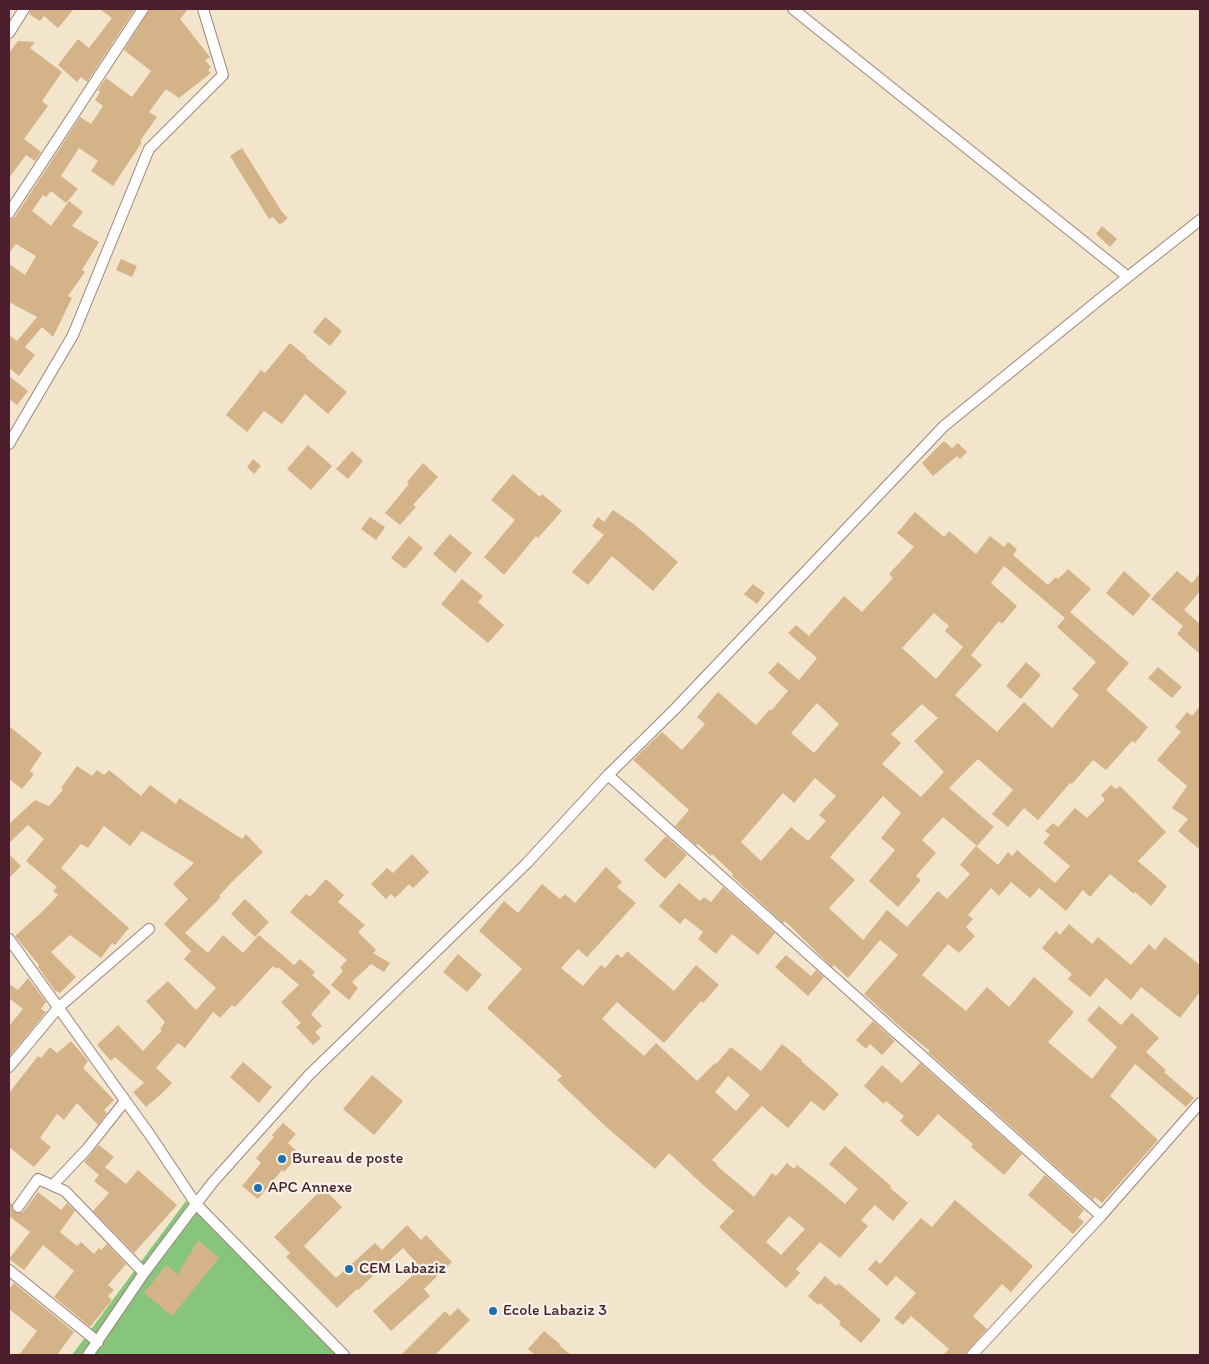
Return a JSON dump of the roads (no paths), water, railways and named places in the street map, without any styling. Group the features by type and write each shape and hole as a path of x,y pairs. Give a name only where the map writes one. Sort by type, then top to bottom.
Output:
{"street":[{"path":"9,33 24,9"},
{"path":"9,213 144,9"},
{"path":"9,444 73,335 149,148 224,75 203,9"},
{"path":"793,9 1128,277"},
{"path":"88,1355 144,1273 213,1182 309,1075 527,863 608,775 675,709 944,426 1200,220"},
{"path":"608,775 1101,1216"},
{"path":"9,1067 58,1008 149,930"},
{"path":"9,939 126,1101 196,1204 344,1355"},
{"path":"53,1186 87,1149 126,1101"},
{"path":"972,1355 1101,1216 1200,1103"},
{"path":"18,1207 38,1179 65,1191 144,1273"},
{"path":"9,1270 98,1342"}],"place":[{"name":"Bureau de poste","path":"282,1159"},
{"name":"APC Annexe","path":"258,1188"},
{"name":"CEM Labaziz","path":"349,1269"},
{"name":"Ecole Labaziz 3","path":"493,1311"}]}
